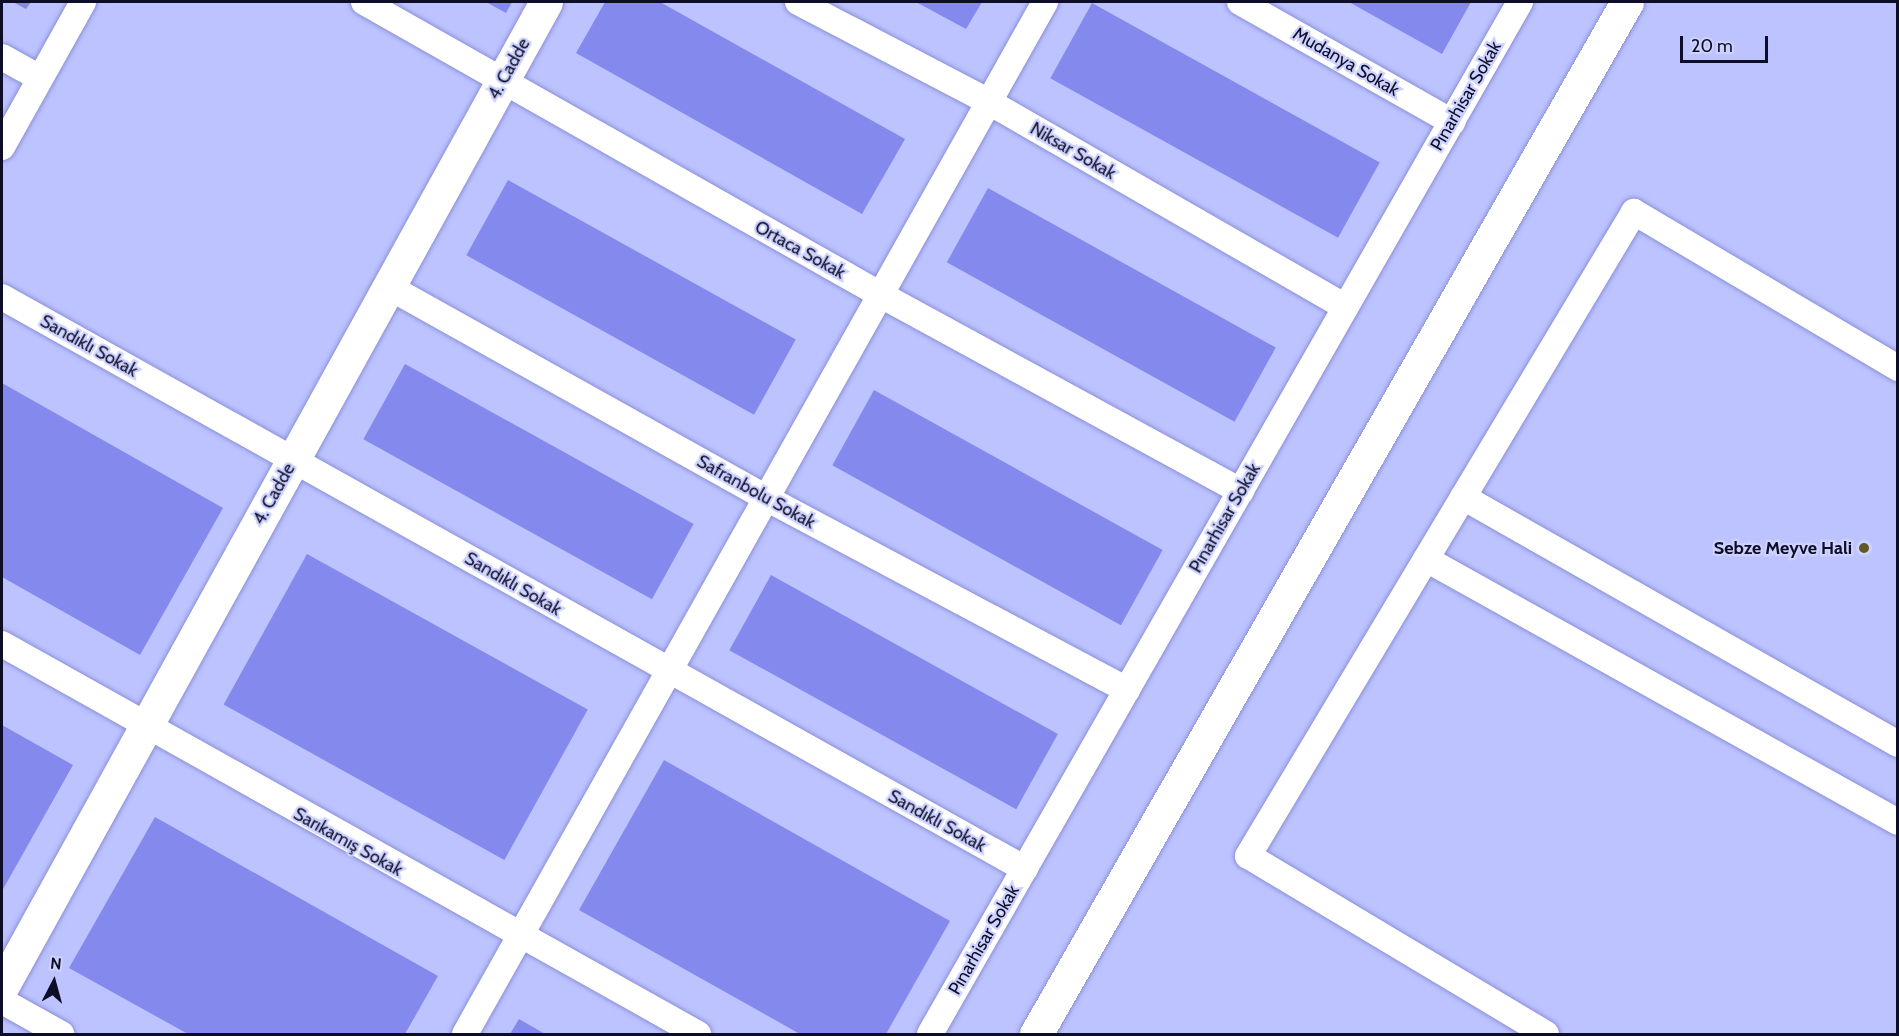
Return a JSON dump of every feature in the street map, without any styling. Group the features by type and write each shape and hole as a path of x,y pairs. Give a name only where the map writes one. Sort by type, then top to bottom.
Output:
{"street":[{"path":"2,147 83,2"},
{"name":"Ortaca Sokak","path":"364,2 504,79 880,295 1241,490"},
{"name":"4. Cadde","path":"2,987 546,2"},
{"name":"Niksar Sokak","path":"798,2 989,102 1345,307"},
{"path":"465,1035 1045,2"},
{"name":"Mudanya Sokak","path":"1240,2 1452,122"},
{"name":"Pınarhisar Sokak","path":"930,1035 1520,2"},
{"path":"1036,1035 1627,2"},
{"path":"2,57 40,78"},
{"path":"1546,1035 1248,856 1634,212 1898,368"},
{"name":"Safranbolu Sokak","path":"389,287 766,498 1127,690"},
{"name":"Sandıklı Sokak","path":"2,297 668,673 1025,869"},
{"path":"1463,497 1898,744"},
{"path":"1426,559 1898,822"},
{"name":"Sarıkamış Sokak","path":"2,644 519,937 698,1035"},
{"path":"2,1001 61,1035"}],"building":[{"path":"13,2 31,2 26,9"},
{"path":"486,2 512,2 506,13"},
{"path":"605,2 660,2 905,139 862,214 576,53"},
{"path":"916,2 982,2 966,29"},
{"path":"1349,2 1471,2 1442,54"},
{"path":"1092,3 1380,163 1338,238 1050,78"},
{"path":"508,180 796,340 754,415 466,255"},
{"path":"988,188 1276,348 1235,422 947,262"},
{"path":"405,364 694,524 652,599 363,439"},
{"path":"2,383 223,508 140,655 2,577"},
{"path":"874,390 1163,550 1121,625 832,465"},
{"path":"307,554 588,710 504,860 224,704"},
{"path":"771,575 1058,734 1016,809 729,650"},
{"path":"2,725 73,765 2,891"},
{"path":"664,760 950,921 886,1034 800,1034 579,910"},
{"path":"155,817 438,976 405,1034 188,1034 69,968"},
{"path":"519,1019 545,1034 510,1034"}],"place":[{"name":"Sebze Meyve Hali","path":"1864,548"}]}
